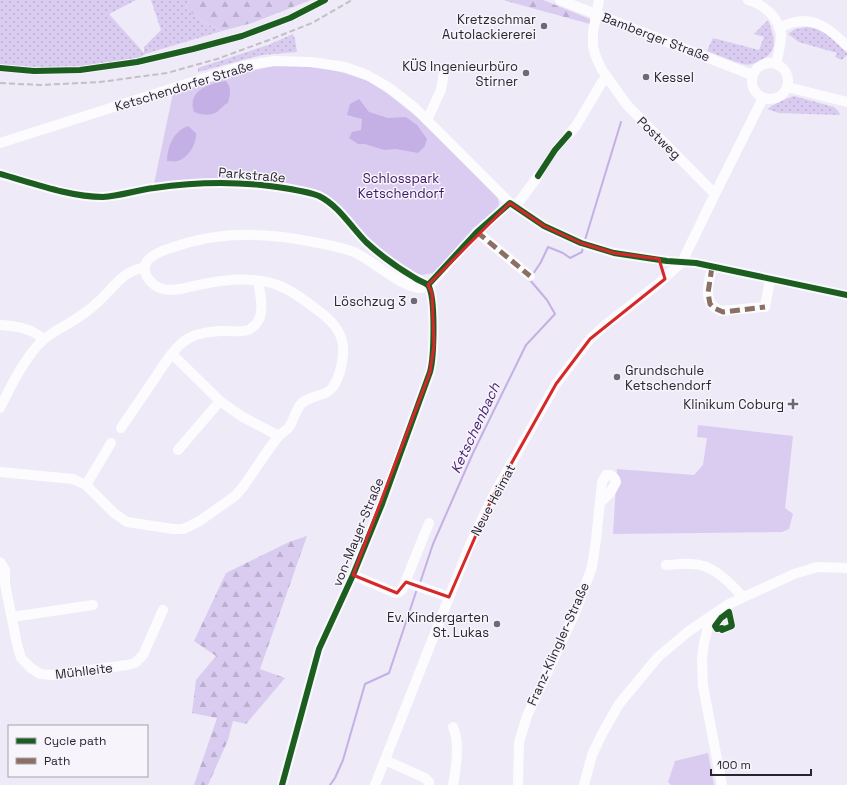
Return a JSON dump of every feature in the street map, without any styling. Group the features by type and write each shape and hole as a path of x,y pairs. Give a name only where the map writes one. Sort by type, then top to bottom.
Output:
{"street":[{"name":"Bamberger Straße","path":"560,0 752,75"},
{"name":"Postweg","path":"599,0 593,32 593,47 596,57 608,79 627,105 715,194"},
{"path":"748,0 755,2 771,14 779,28 781,35 776,64"},
{"path":"779,28 796,21 816,22 823,25 847,46"},
{"name":"Ketschendorfer Straße","path":"0,143 243,66 274,61 323,63 356,71 388,87 414,107 513,204 544,226 584,244 614,253 696,263 847,295"},
{"path":"762,64 776,64 782,67 786,73 788,80 787,87 777,98 763,98 757,94 753,88 752,75 762,64"},
{"path":"427,120 441,90 444,73"},
{"path":"569,134 576,126 602,82 608,79"},
{"path":"787,87 847,102"},
{"path":"682,262 763,98"},
{"name":"Parkstraße","path":"0,174 66,192 94,196 116,195 152,188 186,184 217,182 260,185 288,189 318,196 339,210 367,242 381,254 398,267 428,284"},
{"path":"0,472 73,479 86,485 114,513 127,522 173,529 183,529 201,520 235,496 242,488 278,436 289,427 297,410 304,401 327,392 333,387 341,367 343,342 332,323 304,300 281,286 258,281 224,280 169,290 163,289 153,285 146,276 145,268 148,260 156,254 172,247 196,241 233,234 274,235 325,244 356,253 408,284 421,288 428,284 477,232 513,204 538,176"},
{"path":"477,232 530,276"},
{"path":"659,259 665,278"},
{"name":"Neue Heimat","path":"375,785 469,547 493,496 565,371 590,339 604,326 665,278 682,262"},
{"path":"712,267 708,299 710,304 721,311 765,306 770,279"},
{"path":"0,408 25,362 44,339 83,315 120,279 134,269 145,268"},
{"path":"121,428 172,354 186,340 198,334 222,331 240,332 247,331 254,327 260,316 261,301 258,281"},
{"name":"von-Mayer-Straße","path":"282,785 319,649 353,575 382,504 430,372 433,360 434,345 432,293 428,284"},
{"path":"0,325 28,329 40,335 44,339"},
{"path":"172,354 220,401 241,416 278,436"},
{"path":"178,450 220,401"},
{"path":"86,485 110,443"},
{"name":"Franz-Klingler-Straße","path":"518,785 522,729 575,613 592,567 600,503"},
{"path":"429,523 409,583 449,597"},
{"name":"Mühlleite","path":"0,562 5,570 3,584 21,658 31,668 40,674 52,675 135,663 143,655 163,610"},
{"path":"666,566 692,564 705,566 715,571 728,581 743,597"},
{"path":"584,785 592,756 602,734 619,704 658,657 711,616 743,597 794,574 817,568 847,568"},
{"name":"von-Mayer-Straße","path":"353,575 397,593 409,583"},
{"path":"12,617 93,605"},
{"path":"711,616 704,643 702,659 703,686 722,785"},
{"path":"690,631 697,634 704,643"},
{"path":"453,785 456,772 457,741 454,727"},
{"path":"385,760 425,778 429,782 429,785"}],"highlighted area":[{"path":"510,203 544,226 581,243 614,253 659,259 665,279 590,339 556,384 493,496 449,597 406,582 397,593 353,575 430,372 434,345 432,293 428,285"}],"green space":[{"path":"0,0 136,0 109,14 144,53 144,47 161,30 151,0 190,0 185,8 207,24 222,31 145,54 139,58 80,67 34,68 0,65"},
{"path":"190,0 311,0 252,23 222,31 207,24 185,8"},
{"path":"503,0 543,0 590,19 590,24"},
{"path":"768,20 774,43 771,52 761,60 746,65 707,51 713,38 759,50 764,37 754,34"},
{"path":"807,27 821,30 826,33 838,43 847,55 842,60 835,57 837,53 799,42 788,34 795,29"},
{"path":"293,34 297,52 262,55 198,72 198,68 268,45"},
{"name":"Schlosspark Ketschendorf","path":"273,66 323,68 368,81 388,94 427,125 498,198 499,204 497,209 477,226 433,273 422,275 408,270 383,252 320,191 278,181 235,177 154,184 173,93 237,74"},
{"path":"794,96 834,107 840,115 779,113 767,109"},
{"path":"698,425 793,436 785,508 793,514 789,529 782,532 613,534 617,469 694,475 703,465 707,438 697,437"},
{"path":"307,536 260,669 285,678 246,724 233,721 228,740 208,785 194,785 217,718 192,713 196,680 216,656 194,641 226,573 289,542"},
{"path":"708,753 714,785 671,785 668,782 675,761"}],"shaded area":[{"path":"226,81 230,89 228,103 217,112 209,115 194,112 194,98 201,89"},
{"path":"359,99 369,112 388,118 406,117 417,125 427,139 425,146 418,153 396,149 384,150 365,144 358,144 349,138 352,132 361,130 362,119 347,115 350,104"},
{"path":"188,126 196,133 195,141 191,150 181,160 167,161 170,144 175,135"}],"waterway":[{"name":"Ketschenbach","path":"585,240 621,122"},
{"name":"Ketschenbach","path":"533,274 548,247 563,253 570,258 582,252 583,247"},
{"name":"Ketschenbach","path":"420,583 433,544 473,453 526,345 555,314 547,300 530,280"},
{"name":"Ketschenbach","path":"330,785 335,778 343,760 365,684 389,673 417,589"}],"railway":[{"path":"0,83 41,85 100,82 167,73 217,59 269,40 312,23 352,0"}],"marked path":[{"path":"477,232 530,276"},
{"path":"712,267 708,293 710,304 714,308 723,312 765,307"}],"cycle path":[{"path":"0,68 34,71 80,70 137,62 242,36 290,18 325,0"},
{"path":"538,176 555,150 569,134"},
{"path":"0,174 77,195 103,197 148,189 200,183 262,185 293,189 309,193 319,196 333,205 366,242 396,266 428,285"},
{"path":"428,285 477,232 510,203 544,226 581,243 614,253 667,261 696,263 847,295"},
{"path":"282,785 319,649 353,575 382,504 430,372 433,341 433,314 431,292 428,285"},
{"path":"729,612 732,626 722,630 722,628 717,629 715,626 721,618 729,612"}],"place":[{"name":"Kretzschmar Autolackiererei","path":"544,26"},
{"name":"KÜS Ingenieurbüro Stirner","path":"526,73"},
{"name":"Kessel","path":"646,77"},
{"name":"Löschzug 3","path":"414,301"},
{"name":"Grundschule Ketschendorf","path":"617,377"},
{"name":"Klinikum Coburg","path":"793,404"},
{"name":"Ev. Kindergarten St. Lukas","path":"497,624"}]}
